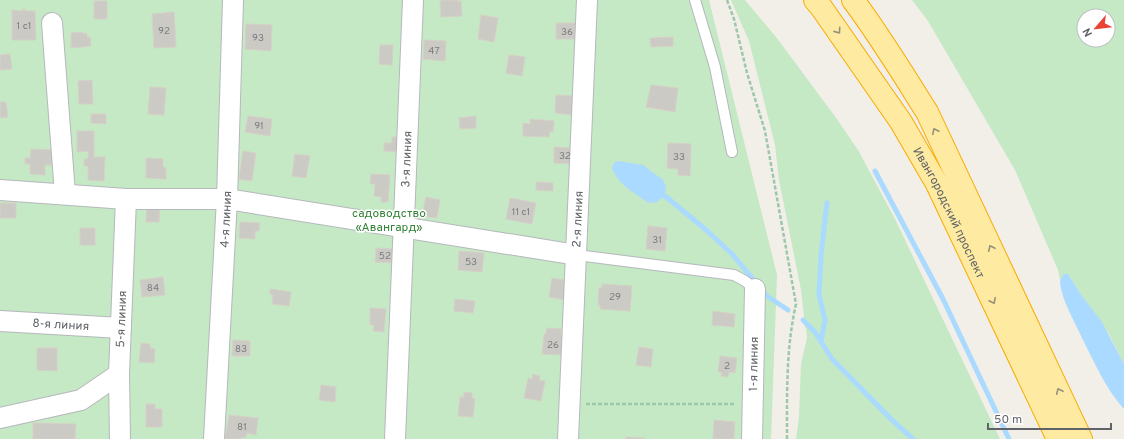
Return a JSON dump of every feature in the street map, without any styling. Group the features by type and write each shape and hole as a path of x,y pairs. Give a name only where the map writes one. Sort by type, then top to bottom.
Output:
{"highway":[{"name":"Ивангородский проспект","path":"814,0 821,7 901,122 937,184 1058,439"},
{"name":"Ивангородский проспект","path":"853,0 867,18 926,112 1082,439"}],"street":[{"name":"4-я линия","path":"214,439 227,199 233,0"},
{"name":"3-я линия","path":"395,439 413,0"},
{"name":"2-я линия","path":"568,439 587,0"},
{"path":"52,23 65,194"},
{"path":"0,190 126,199 227,199 577,255"},
{"name":"5-я линия","path":"120,439 119,374 126,199"},
{"name":"1-я линия","path":"752,439 755,289"},
{"name":"8-я линия","path":"0,321 121,328"},
{"path":"0,418 81,400 119,374"}],"lane":[{"path":"695,0 715,67 732,152"},
{"path":"577,255 734,275 755,289"}],"path":[{"path":"727,0 734,19 747,73 765,131 796,304 792,320 786,375 787,439"},
{"path":"570,404 753,404"}],"green space":[{"name":"садоводство «Авангард»","path":"0,0 709,0 777,275 771,439 0,439"},
{"path":"731,0 745,0 776,37 858,150 895,219 1000,439 796,439 799,417 801,364 807,338 806,328 804,326 801,290 779,180 775,145 749,41"},
{"path":"912,0 1124,0 1124,364 1109,334 1068,274 1063,274 1060,280 1058,270 1015,170 928,21"}],"water":[{"path":"618,161 643,165 663,180 666,186 665,196 657,202 649,203 633,192 618,179 612,168 614,163"},
{"path":"1063,274 1068,274 1082,296 1102,322 1124,364 1124,409 1101,376 1069,311 1061,289 1060,281"}],"building":[{"path":"440,0 461,1 462,16 441,17"},
{"path":"94,1 107,1 107,19 94,19"},
{"path":"23,9 25,9 25,11 35,11 36,40 12,40 12,10 23,11"},
{"path":"174,12 176,47 154,48 152,14"},
{"path":"481,15 498,18 494,42 478,39"},
{"path":"556,23 578,23 578,39 556,39"},
{"path":"246,24 272,25 271,51 245,49"},
{"path":"83,32 83,34 87,33 87,37 90,37 91,46 71,48 71,33"},
{"path":"673,37 673,46 651,47 650,38"},
{"path":"424,40 446,41 445,61 423,59"},
{"path":"380,45 393,45 392,65 379,64"},
{"path":"10,54 12,69 0,70 0,55"},
{"path":"509,55 525,57 522,76 506,73"},
{"path":"92,80 93,104 79,104 78,81"},
{"path":"651,85 678,88 675,112 646,107"},
{"path":"150,87 166,88 164,115 148,114"},
{"path":"556,95 576,96 575,115 555,113"},
{"path":"0,102 6,102 8,117 0,118"},
{"path":"91,114 106,114 106,124 91,123"},
{"path":"248,116 272,119 270,136 245,132"},
{"path":"476,116 476,128 460,129 459,118"},
{"path":"530,119 554,121 553,132 550,131 549,137 523,136 523,123 530,124"},
{"path":"77,131 94,131 94,157 105,157 104,181 88,180 88,166 84,166 84,159 88,159 88,151 77,152"},
{"path":"392,137 402,137 402,152 384,151 384,143 392,143"},
{"path":"668,143 691,144 690,176 678,175 678,169 667,168"},
{"path":"554,147 575,148 575,164 554,163"},
{"path":"31,149 53,150 52,165 45,165 45,175 30,174 30,164 25,164 25,158 30,158"},
{"path":"243,151 256,153 252,181 239,179"},
{"path":"295,154 310,156 306,178 292,176"},
{"path":"146,158 163,159 163,167 166,168 166,179 146,178"},
{"path":"371,174 390,175 388,202 381,202 381,197 374,196 375,184 370,184"},
{"path":"536,182 553,183 553,191 536,190"},
{"path":"426,197 440,200 437,218 422,216"},
{"path":"510,198 536,203 532,224 506,219"},
{"path":"147,202 160,203 159,222 146,222"},
{"path":"0,203 16,203 16,218 0,218"},
{"path":"240,222 260,223 259,231 255,231 255,239 239,238"},
{"path":"648,226 667,228 665,251 646,249"},
{"path":"80,228 95,228 95,245 80,245"},
{"path":"376,248 394,249 393,263 375,262"},
{"path":"459,251 484,253 482,272 458,270"},
{"path":"163,277 165,295 142,297 140,280"},
{"path":"552,278 569,281 566,300 549,297"},
{"path":"602,284 632,286 630,311 600,309 600,305 598,305 599,288 602,288"},
{"path":"270,289 291,292 289,306 272,304 273,295 270,294"},
{"path":"455,299 475,301 473,313 454,311"},
{"path":"370,308 386,309 384,332 373,331 374,325 370,325"},
{"path":"713,311 735,314 734,327 712,325"},
{"path":"547,328 561,329 561,335 564,335 562,355 542,354 544,334 546,334"},
{"path":"233,340 250,341 250,356 232,356"},
{"path":"141,343 150,344 150,348 155,349 154,363 139,362"},
{"path":"639,347 653,349 651,367 636,365"},
{"path":"37,348 57,348 57,371 37,370"},
{"path":"720,356 737,358 735,373 729,372 728,377 721,376 722,372 718,372"},
{"path":"533,374 540,376 539,380 545,381 541,401 524,398 528,378 532,379"},
{"path":"321,385 336,387 335,402 319,400"},
{"path":"464,392 472,393 472,398 475,398 473,417 458,416 460,397 464,397"},
{"path":"146,404 155,404 155,409 162,409 162,427 146,427"},
{"path":"229,415 258,418 256,435 247,433 246,437 238,439 225,439"},
{"path":"714,420 735,422 734,439 713,439"},
{"path":"33,423 76,424 75,439 33,439"},
{"path":"626,437 645,438 645,439 626,439"}],"waterway":[{"path":"875,171 943,299 1009,439"},
{"path":"665,196 705,229 732,254 767,296 788,310"},
{"path":"821,341 825,320 819,295 821,255 827,203"},
{"path":"803,320 815,332 832,359 891,419 913,439"}]}
